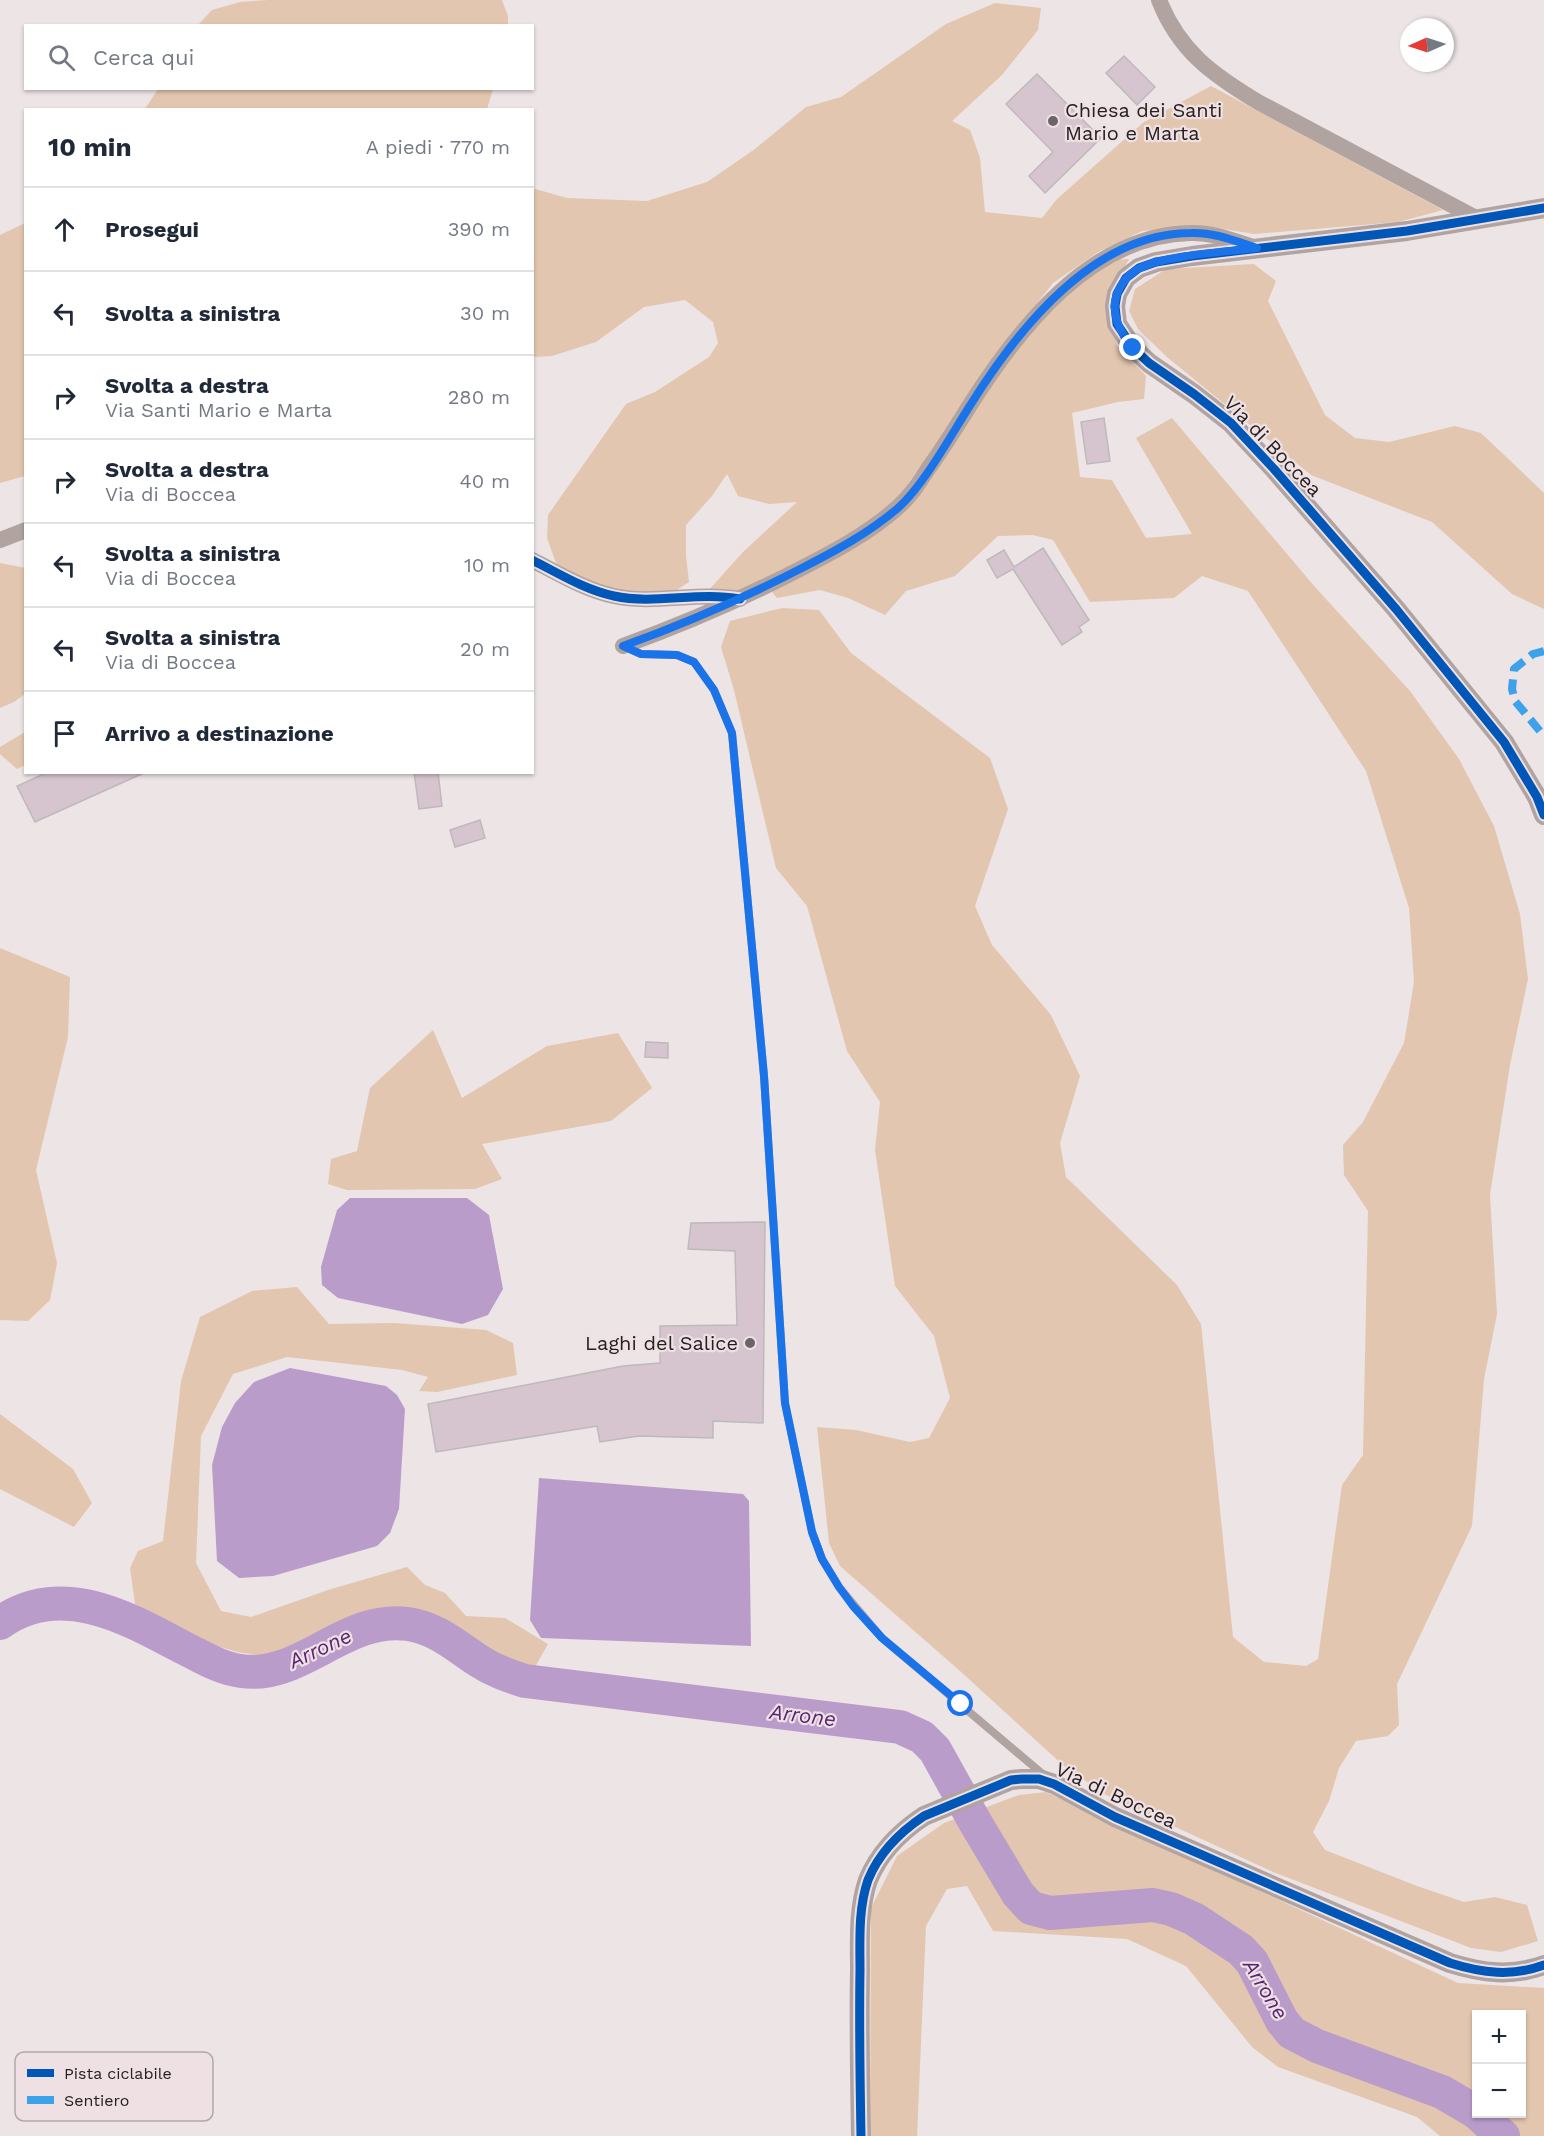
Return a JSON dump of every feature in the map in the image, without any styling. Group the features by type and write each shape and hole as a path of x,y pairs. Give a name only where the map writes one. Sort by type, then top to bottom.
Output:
{"street":[{"path":"1159,0 1185,46 1197,60 1233,87 1476,218"},
{"name":"Via di Boccea","path":"1544,208 1407,231 1156,262 1139,268 1126,278 1117,294 1116,315 1121,332 1133,348 1149,363 1231,423 1396,609 1504,742 1537,797 1544,815"},
{"path":"623,646 740,599 834,551 878,524 914,491 981,388 1018,338 1048,303 1071,282 1102,260 1135,243 1166,235 1192,232 1219,236 1257,248"},
{"path":"0,540 24,531"},
{"path":"534,561 568,579 613,596 679,598 720,595 740,599"},
{"name":"Via di Boccea","path":"861,2136 859,2036 861,1926 863,1899 870,1878 885,1851 901,1833 924,1816 1011,1780 1030,1778 1054,1784 1126,1822 1433,1957 1471,1970 1493,1973 1514,1973 1544,1965"}],"lane":[{"path":"623,646 641,654 677,655 694,662 714,690 732,733 764,1076 785,1403 812,1532 822,1559 853,1606 882,1638 1054,1784"}],"shaded area":[{"path":"502,0 508,16 508,24 199,24 212,10 240,2"},
{"path":"995,3 1041,8 1038,30 1002,75 952,121 970,130 980,158 985,212 1042,218 1057,199 1144,122 1211,86 1443,210 1398,222 1254,234 1206,226 1142,231 1098,252 1053,283 1007,342 897,500 856,532 711,608 699,601 743,552 797,502 769,504 738,496 727,474 712,496 686,525 689,582 663,599 587,585 556,563 547,538 548,515 626,404 655,392 709,357 718,343 713,322 685,300 644,307 596,342 552,356 534,357 534,189 567,198 647,201 707,182 755,149 806,107 841,97 946,24"},
{"path":"157,90 493,90 487,108 146,108"},
{"path":"24,223 24,476 0,483 0,235"},
{"path":"1129,259 1120,277 1109,312 1117,345 1146,376 1144,399 1118,402 1072,413 1080,477 1112,480 1146,538 1192,534 1136,438 1172,418 1315,587 1410,691 1459,759 1494,826 1520,914 1528,979 1510,1065 1490,1195 1497,1314 1484,1379 1472,1526 1397,1684 1399,1725 1388,1736 1356,1741 1339,1768 1329,1801 1313,1832 1325,1850 1417,1886 1464,1902 1495,1897 1527,1905 1538,1941 1501,1952 1471,1948 1273,1872 1106,1795 1064,1766 840,1566 829,1543 817,1427 856,1430 910,1442 929,1438 950,1398 934,1336 895,1286 875,1150 880,1102 847,1051 807,906 776,868 734,690 721,647 730,621 782,608 819,610 851,653 990,758 1008,809 975,906 992,945 1051,1015 1080,1076 1060,1143 1066,1177 1177,1285 1201,1324 1233,1637 1264,1662 1306,1666 1318,1659 1342,1485 1363,1455 1368,1211 1344,1175 1343,1145 1363,1122 1404,1043 1414,982 1409,908 1366,771 1248,591 1202,576 1174,598 1090,602 1053,540 1033,535 998,536 955,576 906,591 885,615 848,598 820,590 777,598 771,591 877,529 1039,320 1108,260"},
{"path":"1254,264 1276,281 1268,301 1325,415 1355,438 1389,442 1455,426 1481,433 1544,493 1544,609 1512,594 1432,522 1311,475 1167,357 1138,329 1129,311 1135,289 1166,269"},
{"path":"0,563 24,568 24,695 0,708"},
{"path":"24,733 24,766 17,769 0,754 0,747"},
{"path":"0,948 70,977 68,1037 36,1170 57,1263 50,1300 28,1321 0,1320"},
{"path":"433,1030 462,1098 547,1046 618,1033 652,1088 611,1121 482,1144 502,1179 475,1189 347,1190 328,1184 331,1159 357,1151 370,1088"},
{"path":"350,1198 467,1198 489,1215 503,1289 488,1315 462,1324 338,1298 322,1285 321,1267 337,1210"},
{"path":"297,1287 329,1324 394,1323 486,1330 513,1343 517,1375 437,1392 419,1391 428,1377 402,1370 287,1357 233,1374 201,1436 196,1563 221,1611 251,1617 328,1590 407,1567 425,1585 445,1593 466,1616 505,1618 548,1644 535,1667 501,1662 442,1627 386,1612 279,1658 237,1652 172,1632 135,1604 130,1568 138,1551 163,1541 181,1381 200,1317 252,1291"},
{"path":"290,1368 386,1386 397,1395 405,1409 399,1509 390,1533 377,1546 273,1576 239,1578 217,1561 212,1465 222,1427 235,1403 254,1382"},
{"path":"0,1414 73,1469 92,1503 74,1527 0,1489"},
{"path":"539,1478 743,1494 749,1501 751,1646 541,1638 530,1620"},
{"path":"1046,1792 1458,1983 1544,1988 1544,2136 1440,2136 1417,2117 1278,2067 1252,2047 1186,1966 1127,1939 993,1931 967,1886 947,1889 926,1926 917,2136 870,2136 871,1908 897,1856 944,1823 1019,1795"}],"building":[{"path":"1124,56 1155,87 1137,105 1106,73"},
{"name":"Chiesa dei Santi Mario e Marta","path":"1037,74 1101,138 1045,193 1029,176 1053,152 1006,104"},
{"path":"1104,418 1110,461 1087,464 1081,422"},
{"path":"1043,548 1089,620 1079,627 1082,632 1062,645 1013,569 997,578 987,560 1004,550 1014,567"},
{"path":"44,774 142,774 35,822 17,786"},
{"path":"414,774 438,774 442,806 419,809"},
{"path":"480,820 485,838 455,847 450,830"},
{"path":"646,1042 668,1043 668,1058 645,1057"},
{"path":"765,1222 763,1423 713,1421 713,1438 639,1436 600,1442 597,1426 436,1452 428,1404 623,1366 660,1363 660,1326 737,1325 735,1251 688,1249 691,1223"}],"waterway":[{"name":"Arrone","path":"0,1623 23,1610 46,1604 69,1604 92,1608 116,1615 203,1658 241,1671 263,1671 284,1666 364,1629 385,1624 408,1624 428,1629 490,1668 525,1681 900,1727 922,1737 935,1750 1018,1894 1031,1908 1050,1913 1153,1905 1171,1909 1194,1919 1241,1950 1252,1962 1282,2021 1292,2033 1317,2046 1442,2092 1472,2110"},
{"name":"Arrone","path":"1483,2118 1503,2136"}],"marked path":[{"path":"1544,651 1533,654 1514,669 1512,689 1515,701 1544,736"}],"cycle path":[{"path":"1544,208 1407,231 1156,262 1139,268 1126,278 1117,294 1115,306 1117,324 1133,348 1149,363 1231,423 1396,609 1504,742 1537,797 1544,815"},
{"path":"534,561 582,585 614,596 645,599 708,596 740,599"},
{"path":"861,2136 860,1937 861,1914 868,1880 878,1861 891,1844 924,1816 1011,1780 1039,1779 1054,1784 1115,1817 1450,1963 1497,1972 1520,1971 1544,1965"}],"place":[{"name":"Chiesa dei Santi Mario e Marta","path":"1053,121"},
{"name":"Laghi del Salice","path":"750,1343"}],"route":[{"path":"961,1704 882,1638 853,1606 822,1559 812,1532 785,1403 764,1076 732,733 714,690 694,662 677,655 641,654 623,646 670,629 762,589 834,551 878,524 914,491 976,396 1018,338 1048,303 1071,282 1102,260 1135,243 1166,235 1192,232 1219,236 1257,248 1156,262 1132,273 1126,278 1117,294 1115,306 1117,324 1126,341 1133,348"}]}
